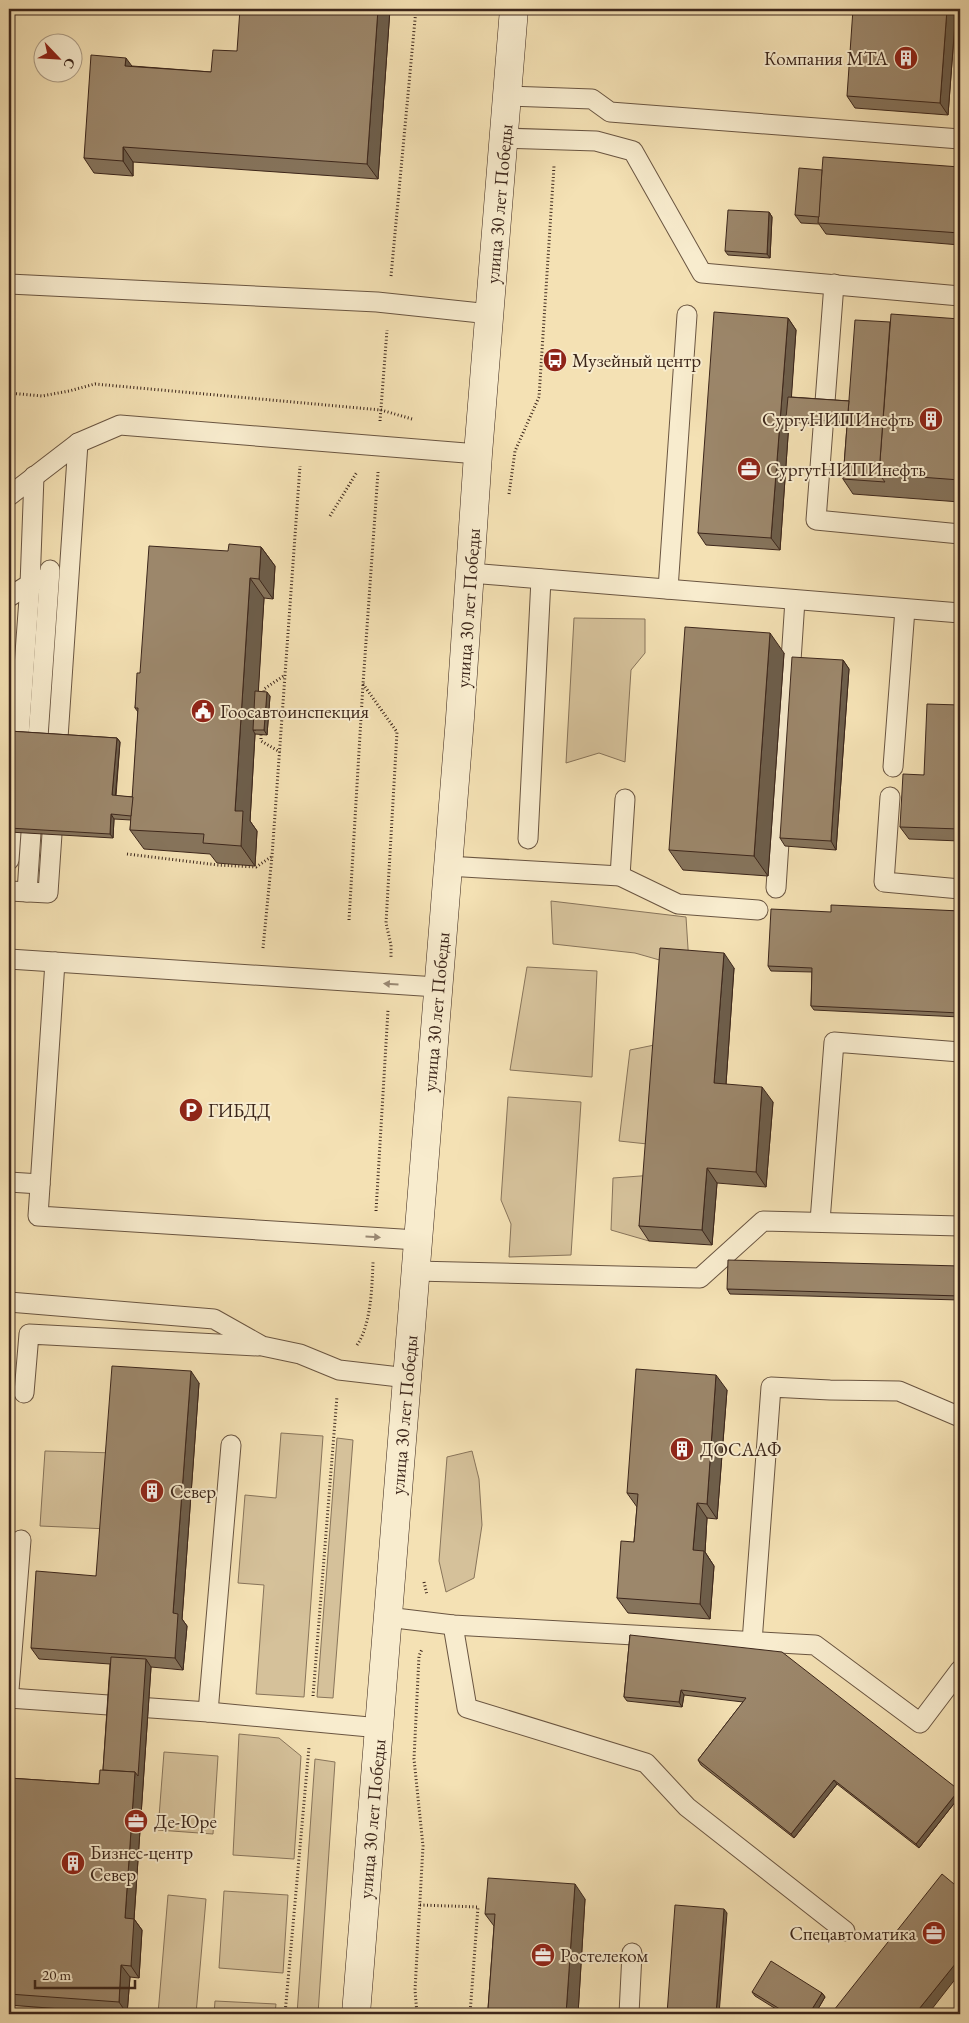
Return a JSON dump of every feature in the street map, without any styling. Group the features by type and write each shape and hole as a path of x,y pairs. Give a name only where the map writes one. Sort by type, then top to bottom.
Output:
{"main road":[{"name":"улица 30 лет Победы","path":"356,2014 408,1378 417,1240 514,9"}],"lane":[{"path":"508,96 592,99 610,112 960,139"},
{"path":"504,138 596,141 633,151 702,273 960,296"},
{"path":"9,284 388,303 490,314"},
{"path":"834,284 816,520 960,534"},
{"path":"668,589 687,315"},
{"path":"9,496 78,444 120,425 478,454"},
{"path":"58,738 78,444"},
{"path":"19,735 30,585 34,476"},
{"path":"9,597 70,558"},
{"path":"38,737 50,570"},
{"path":"470,573 960,613"},
{"path":"528,839 542,579"},
{"path":"776,888 795,600"},
{"path":"892,768 905,609"},
{"path":"890,797 884,882 960,889"},
{"path":"620,876 625,798"},
{"path":"9,860 11,832"},
{"path":"31,833 18,891 48,893 52,834"},
{"path":"447,866 620,876 678,904 758,910"},
{"path":"9,959 437,987"},
{"path":"55,962 38,1216 417,1240"},
{"path":"820,1221 834,1042 960,1052"},
{"path":"9,1182 40,1184"},
{"path":"415,1271 700,1278 763,1221 960,1226"},
{"path":"9,1302 214,1319 262,1346"},
{"path":"24,1393 29,1334 262,1346 300,1354 339,1370 408,1378"},
{"path":"752,1642 771,1387 899,1391 960,1418"},
{"path":"208,1712 231,1445"},
{"path":"9,1690 20,1540"},
{"path":"387,1617 453,1625 815,1645 920,1723 960,1670"},
{"path":"453,1625 467,1708 646,1763 687,1807 845,1931"},
{"path":"9,1698 208,1712 380,1728"},
{"path":"629,2014 632,1953"}],"path":[{"path":"349,920 363,674 379,467 388,303 416,9"},
{"path":"508,502 515,451 539,397 556,139"},
{"path":"9,393 42,396 94,384 381,410 412,419"},
{"path":"260,976 272,856 301,461"},
{"path":"330,516 360,467 379,467"},
{"path":"264,700 264,689 285,675"},
{"path":"262,723 261,741 280,752"},
{"path":"127,854 256,867 272,856"},
{"path":"417,2014 415,1990 423,1846 414,1759 419,1656 433,1622 423,1578"},
{"path":"420,1905 478,1907 470,2014"}],"shaded area":[{"path":"574,618 645,619 645,653 631,670 625,762 599,753 566,763"},
{"path":"551,901 686,917 689,964 670,963 635,953 553,944"},
{"path":"527,967 597,971 592,1077 510,1070"},
{"path":"664,1043 657,1145 619,1141 630,1050"},
{"path":"508,1097 581,1102 571,1255 509,1257 511,1224 501,1200"},
{"path":"654,1175 649,1241 611,1230 613,1178"},
{"path":"281,1433 323,1436 304,1697 256,1694 264,1585 238,1583 245,1495 276,1498"},
{"path":"337,1438 353,1440 333,1698 317,1697"},
{"path":"45,1451 115,1453 109,1529 40,1526"},
{"path":"472,1451 479,1479 482,1525 474,1578 446,1592 439,1561 447,1457"},
{"path":"239,1734 279,1738 301,1756 294,1859 233,1855"},
{"path":"164,1752 218,1756 213,1834 158,1830"},
{"path":"315,1759 335,1762 318,2014 297,2014"},
{"path":"224,1891 288,1895 283,1973 219,1968"},
{"path":"168,1895 206,1899 196,2014 158,2014"},
{"path":"215,2001 276,2004 275,2014 214,2014"},
{"path":"9,2005 127,2014 9,2014"}],"building":[{"path":"240,9 378,9 367,164 123,147 123,161 84,158 91,55 126,58 125,66 211,72 213,50 237,51"},
{"name":"Компания MTA","path":"853,9 947,9 940,103 847,96"},
{"path":"823,157 960,167 960,233 818,223"},
{"path":"799,168 822,170 819,217 795,215"},
{"path":"728,210 769,212 767,254 725,251"},
{"name":"СургутНИПИнефть","path":"714,312 788,318 771,538 698,533"},
{"name":"СургуНИПИнефть","path":"891,314 960,319 960,480 879,474"},
{"path":"855,320 890,322 879,474 885,482 843,479"},
{"path":"788,397 849,401 847,422 786,418"},
{"name":"Гоосавтоинспекция","path":"229,544 261,547 259,579 250,578 235,811 243,811 241,846 203,843 204,834 130,830 138,708 135,708 137,673 140,673 149,546 228,551"},
{"path":"685,627 770,633 754,856 669,850"},
{"path":"792,657 843,660 831,841 780,838"},
{"path":"255,691 267,692 264,730 253,730"},
{"path":"927,704 960,705 960,829 900,827 903,774 924,775"},
{"path":"9,731 117,738 112,795 133,797 131,816 111,814 110,834 9,828"},
{"path":"831,905 960,911 960,1013 811,1006 812,968 768,966 771,909 831,912"},
{"path":"660,948 724,953 714,1083 762,1087 756,1172 707,1168 702,1230 639,1226"},
{"path":"728,1260 960,1266 960,1296 727,1289"},
{"name":"Север","path":"112,1366 191,1371 173,1613 178,1614 175,1658 31,1648 36,1571 96,1576"},
{"name":"ДОСААФ","path":"636,1369 716,1375 707,1504 697,1503 693,1550 704,1551 700,1604 617,1598 621,1541 634,1542 638,1494 627,1493"},
{"path":"630,1635 782,1652 959,1790 916,1844 834,1780 791,1834 698,1760 746,1698 681,1690 679,1702 624,1697"},
{"path":"111,1657 146,1659 138,1776 135,1772 103,1770"},
{"name":"Бизнес-центр Север","path":"100,1770 135,1772 125,1918 134,1919 131,1966 121,1965 119,2002 9,1994 9,1778 99,1784"},
{"name":"Спецавтоматика","path":"942,1874 960,1889 960,1958 915,2014 840,2014 834,2010"},
{"name":"Ростелеком","path":"488,1878 575,1884 566,2014 479,2014 479,2009 488,2009 495,1914 485,1914"},
{"path":"675,1905 724,1909 716,2014 667,2014"},
{"path":"771,1961 822,1993 809,2014 788,2014 752,1992"}],"place":[{"name":"Компания MTA","path":"906,58"},
{"name":"Музейный центр","path":"555,360"},
{"name":"СургуНИПИнефть","path":"931,419"},
{"name":"СургутНИПИнефть","path":"749,469"},
{"name":"Гоосавтоинспекция","path":"203,711"},
{"name":"ГИБДД","path":"191,1110"},
{"name":"ДОСААФ","path":"682,1449"},
{"name":"Север","path":"152,1491"},
{"name":"Де-Юре","path":"136,1821"},
{"name":"Бизнес-центр Север","path":"73,1863"},
{"name":"Спецавтоматика","path":"934,1933"},
{"name":"Ростелеком","path":"543,1955"}]}
